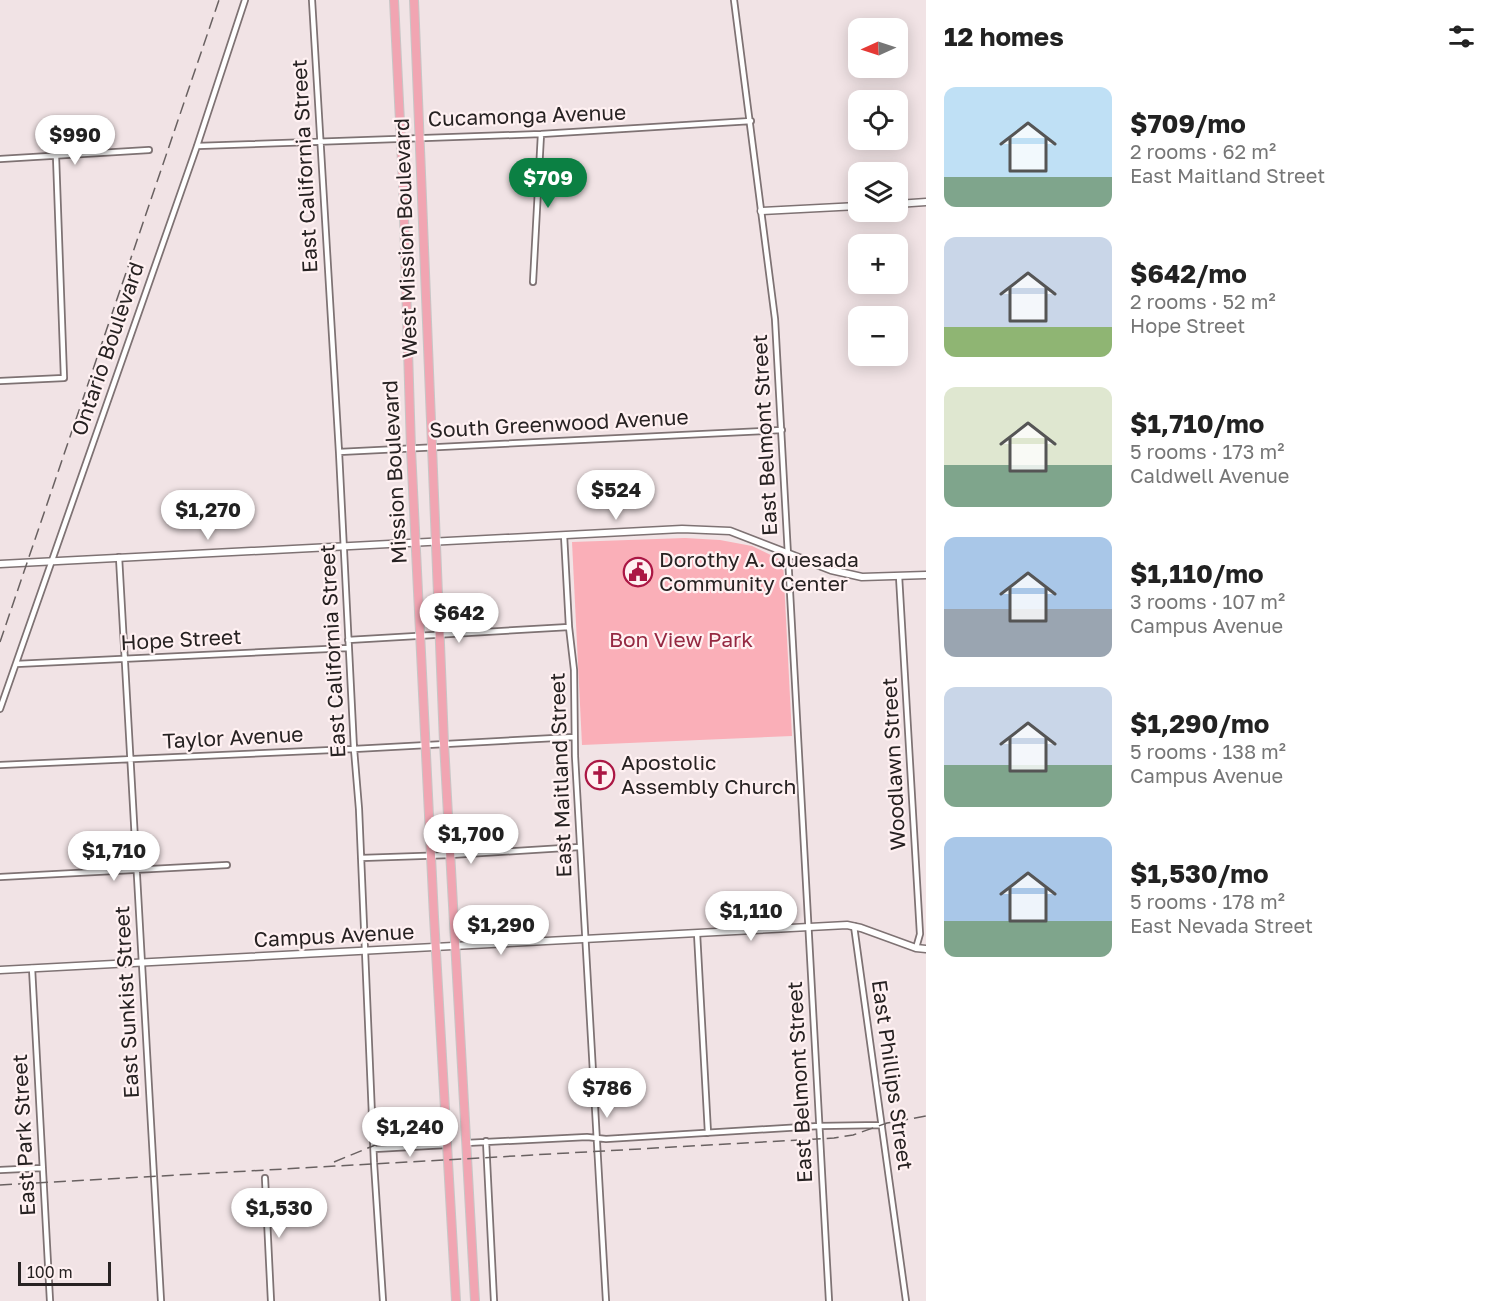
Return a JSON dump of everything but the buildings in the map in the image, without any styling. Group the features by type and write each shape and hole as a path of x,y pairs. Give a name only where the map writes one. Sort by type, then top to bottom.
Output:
{"main road":[{"name":"Mission Boulevard","path":"394,0 411,449 456,1301"},
{"name":"West Mission Boulevard","path":"414,0 444,743 475,1301"}],"street":[{"name":"Ontario Boulevard","path":"0,709 197,146 245,0"},
{"name":"East California Street","path":"312,0 339,452 383,1301"},
{"name":"East Belmont Street","path":"734,0 775,319 829,1301"},
{"name":"Cucamonga Avenue","path":"197,146 541,134 751,121"},
{"path":"533,282 541,134"},
{"path":"0,159 148,150"},
{"path":"0,381 64,378 56,156"},
{"path":"908,203 926,202"},
{"path":"761,211 848,207"},
{"name":"South Greenwood Avenue","path":"339,452 782,430"},
{"path":"0,564 682,529 730,531 831,570 862,577 926,575"},
{"name":"East Maitland Street","path":"564,535 569,627 574,670 574,737 606,1301"},
{"name":"East Sunkist Street","path":"119,557 160,1301"},
{"name":"Woodlawn Street","path":"899,576 920,934 916,948"},
{"path":"348,640 569,627"},
{"name":"Hope Street","path":"16,664 348,648"},
{"name":"Taylor Avenue","path":"0,765 574,737"},
{"path":"361,858 580,847"},
{"path":"0,877 226,865"},
{"name":"Campus Avenue","path":"0,970 808,927 854,926 916,948 926,949"},
{"name":"East Phillips Street","path":"854,926 906,1301"},
{"path":"697,933 708,1133"},
{"name":"East Park Street","path":"32,968 50,1301"},
{"path":"466,1143 606,1139 819,1126 882,1125"},
{"path":"486,1141 494,1301"},
{"path":"374,1149 446,1145"},
{"path":"0,1170 42,1168"},
{"path":"265,1178 271,1301"}],"green space":[{"name":"Bon View Park","path":"685,538 720,540 752,546 783,561 792,736 582,745 572,542"}],"railway":[{"path":"0,642 219,0"},
{"path":"0,1185 834,1138 853,1135 887,1123 926,1116"},
{"path":"334,1162 385,1141 432,1138"}],"place":[{"name":"Dorothy A. Quesada Community Center","path":"638,572"},
{"name":"Apostolic Assembly Church","path":"600,775"}]}
